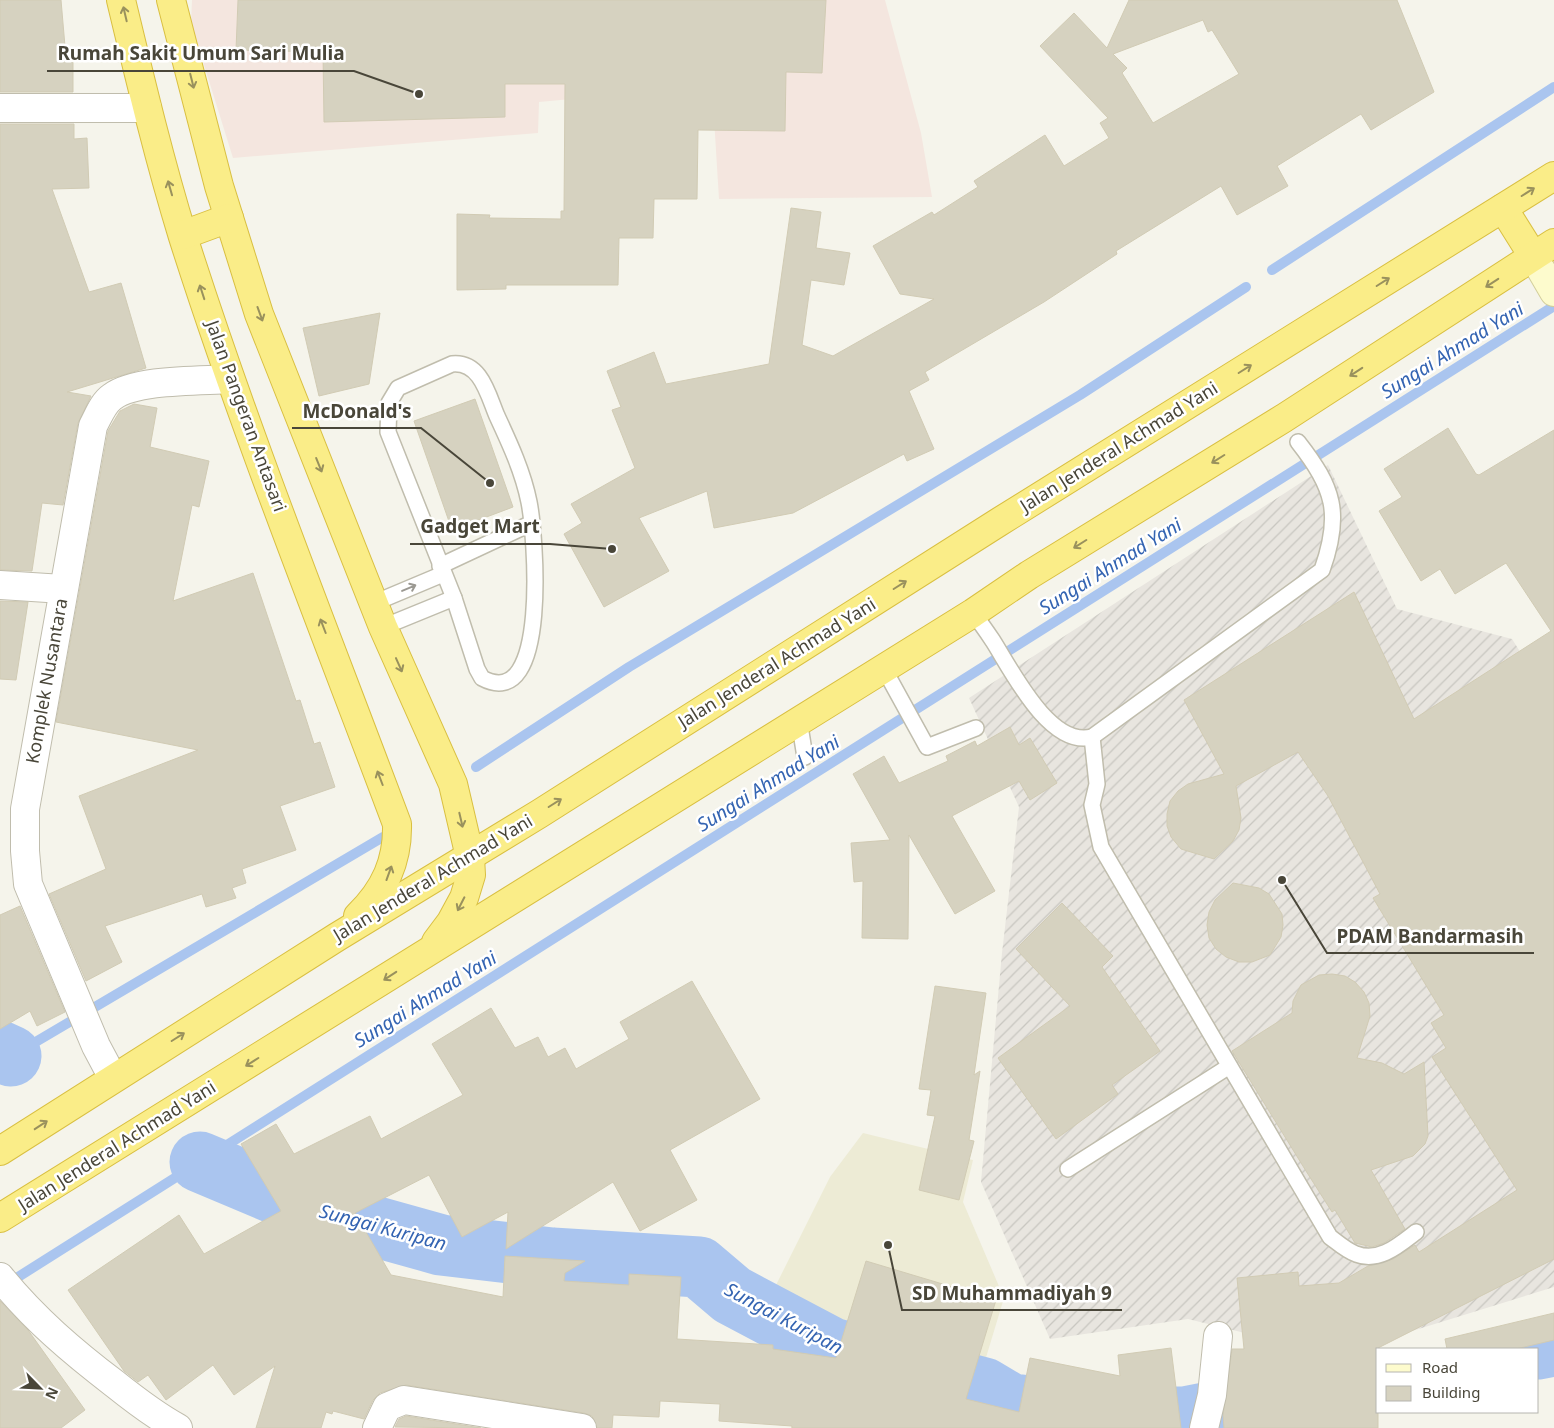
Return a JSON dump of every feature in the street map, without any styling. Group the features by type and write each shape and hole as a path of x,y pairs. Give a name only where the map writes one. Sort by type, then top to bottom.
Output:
{"highway":[{"name":"Jalan Pangeran Antasari","path":"121,0 147,108 183,235 230,379 397,824 397,845 388,877 369,905 337,937"},
{"path":"171,0 228,218 259,314 378,615 453,784 470,857 470,875 464,898 451,922 431,949"},
{"name":"Jalan Jenderal Achmad Yani","path":"0,1152 113,1078 337,937 470,857 1008,516 1554,176"},
{"path":"1502,208 1543,250"},
{"path":"183,235 228,218"},
{"name":"Jalan Jenderal Achmad Yani","path":"0,1218 883,667 973,613 1029,575 1284,418 1543,250"}],"main road":[{"path":"1543,250 1552,289"}],"street":[{"path":"0,108 147,108"},
{"name":"Komplek Nusantara","path":"113,1078 96,1046 28,884 25,851 25,809 93,426 110,398 121,391 137,386 230,379"},
{"path":"0,585 63,589"},
{"path":"7,1286 43,1326 81,1358 136,1401 178,1428"},
{"path":"1204,1428 1212,1395 1218,1336"},
{"path":"377,1428 387,1407 404,1400 582,1428"}],"lane":[{"path":"452,364 460,364 474,370 481,378 518,462 529,502 536,556 535,614 528,652 517,673 508,680 498,682 482,678 477,669 454,598 442,570 388,432 389,403 398,388 452,364"},
{"path":"973,613 1025,695 1065,734 1081,740 1092,737 1322,570 1332,540 1333,525 1330,493 1313,461 1298,442"},
{"path":"378,615 442,570 532,523"},
{"path":"378,615 454,598"},
{"path":"883,667 927,747 976,728"},
{"path":"799,720 805,757"},
{"path":"1092,737 1097,784 1092,805 1101,847 1330,1237 1356,1255 1369,1256 1390,1252 1416,1232"},
{"path":"1068,1169 1228,1066"}],"shaded area":[{"path":"192,0 885,0 921,133 932,197 719,199 712,86 539,102 538,133 233,158 191,23"},
{"path":"1328,465 1397,609 1512,639 1554,705 1554,1287 1412,1331 1249,1334 1188,1319 1050,1339 981,1182 1002,953 1019,807 969,698"},
{"path":"863,1133 973,1160 963,1202 1004,1298 978,1384 862,1351 846,1428 791,1428 800,1346 774,1289 830,1177"}],"building":[{"path":"0,0 61,0 66,58 73,57 73,92 0,92"},
{"path":"238,0 826,0 822,73 786,72 785,131 698,130 697,199 654,199 653,238 619,238 618,285 506,285 506,289 457,290 457,214 490,215 489,218 561,219 561,211 564,211 565,84 505,84 505,117 324,122 323,52 236,50"},
{"path":"1129,0 1397,0 1434,92 1371,130 1361,114 1277,166 1288,186 1237,215 1221,186 1116,251 1117,254 1044,302 925,372 929,380 909,391 934,449 907,461 904,454 793,513 714,528 707,491 639,518 669,571 604,607 564,534 582,523 571,504 635,468 612,410 621,407 607,371 654,352 666,384 769,364 791,208 821,212 816,248 850,253 844,285 811,280 802,345 833,356 934,299 900,294 873,246 932,212 934,215 978,187 974,181 1045,135 1064,166 1109,138 1100,123 1108,118 1040,46 1074,13 1107,48","holes":["1203,20 1208,32 1212,30 1239,74 1153,123 1122,73 1127,68 1113,54"]},
{"path":"0,124 74,124 74,139 87,138 89,188 52,189 89,292 121,283 146,368 67,392 91,396 78,423 63,505 42,503 32,571 0,570"},
{"path":"380,313 369,384 319,396 303,328"},
{"path":"475,399 513,507 452,530 414,421"},
{"path":"134,404 157,408 150,447 209,461 199,507 192,505 173,601 253,573 296,701 300,700 314,744 320,742 335,787 280,806 296,850 242,869 246,883 232,888 236,898 206,907 202,894 105,926 122,962 86,981 49,894 106,869 79,796 198,750 56,722 108,431 120,411"},
{"path":"1448,428 1476,474 1479,475 1554,430 1554,1259 1376,1348 1376,1413 1378,1413 1378,1428 1224,1428 1223,1415 1232,1349 1244,1349 1237,1278 1298,1272 1299,1286 1339,1283 1368,1266 1393,1259 1415,1245 1419,1252 1517,1190 1432,1057 1446,1048 1431,1023 1444,1015 1373,898 1380,894 1328,796 1298,752 1236,786 1241,818 1239,830 1233,841 1214,859 1181,849 1171,837 1167,826 1170,801 1178,791 1188,784 1224,774 1184,700 1354,592 1414,719 1551,631 1506,563 1455,594 1440,569 1421,581 1379,511 1402,497 1384,469"},
{"path":"0,601 28,602 16,680 0,679"},
{"path":"1010,727 1019,745 1030,738 1057,783 1030,800 1019,781 952,816 995,891 955,914 909,835 908,939 862,938 863,881 854,882 851,843 890,840 853,774 884,756 899,783 948,761 946,756 975,741 977,746"},
{"path":"1233,883 1259,888 1269,894 1282,914 1281,937 1270,955 1252,962 1239,962 1226,957 1216,949 1209,938 1207,925 1209,912 1215,900"},
{"path":"1062,903 1113,956 1102,967 1160,1051 1112,1085 1118,1094 1056,1139 998,1058 1070,1006 1016,949"},
{"path":"20,906 65,1012 37,1026 30,1011 0,1029 0,915"},
{"path":"1319,975 1345,976 1355,982 1364,992 1369,1003 1370,1016 1357,1058 1382,1063 1404,1074 1424,1062 1428,1136 1425,1144 1413,1156 1371,1170 1405,1229 1384,1243 1372,1247 1355,1243 1335,1210 1332,1212 1232,1051 1292,1013 1293,1001 1301,985"},
{"path":"692,981 760,1099 670,1150 697,1200 640,1231 613,1182 506,1249 508,1212 462,1237 429,1175 355,1213 391,1275 503,1297 505,1256 585,1261 565,1273 564,1281 629,1285 629,1274 681,1277 677,1339 773,1345 773,1349 836,1358 866,1261 996,1300 966,1399 1019,1412 1030,1358 1120,1376 1118,1355 1171,1348 1181,1428 792,1428 792,1426 719,1421 720,1404 660,1401 659,1417 613,1415 612,1428 597,1428 592,1416 584,1413 406,1385 380,1393 373,1400 364,1419 333,1411 332,1414 326,1412 321,1428 256,1428 275,1366 234,1395 213,1365 166,1400 148,1375 138,1382 124,1371 68,1290 179,1215 204,1254 281,1211 241,1144 276,1124 294,1154 370,1116 381,1139 463,1095 432,1044 491,1008 515,1048 538,1037 548,1057 565,1048 576,1069 629,1039 620,1022"},
{"path":"935,986 986,993 974,1075 980,1071 969,1140 974,1141 959,1200 919,1190 935,1116 927,1115 931,1090 919,1089"},
{"path":"0,1301 28,1330 85,1410 61,1428 0,1428"},
{"path":"1554,1313 1554,1340 1520,1348 1447,1348 1445,1339"},
{"path":"406,1416 481,1428 395,1427 399,1419"}],"waterway":[{"name":"Sungai Ahmad Yani","path":"1272,270 1554,87"},
{"name":"Sungai Ahmad Yani","path":"476,767 629,667 1080,395 1246,287"},
{"name":"Sungai Ahmad Yani","path":"7,1284 1554,306"},
{"name":"Sungai Ahmad Yani","path":"0,1063 383,837"},
{"path":"0,1051 11,1056"},
{"name":"Sungai Kuripan","path":"200,1162 312,1209 441,1245 552,1258 699,1267 732,1295 832,1348 984,1388 1011,1404 1129,1417 1185,1417 1307,1393"},
{"name":"Sungai Kuripan","path":"1539,1349 1554,1346"}],"place":[{"name":"Rumah Sakit Umum Sari Mulia","path":"419,94"},
{"name":"McDonald's","path":"490,483"},
{"name":"Gadget Mart","path":"612,549"},
{"name":"PDAM Bandarmasih","path":"1282,880"},
{"name":"SD Muhammadiyah 9","path":"888,1245"}]}
